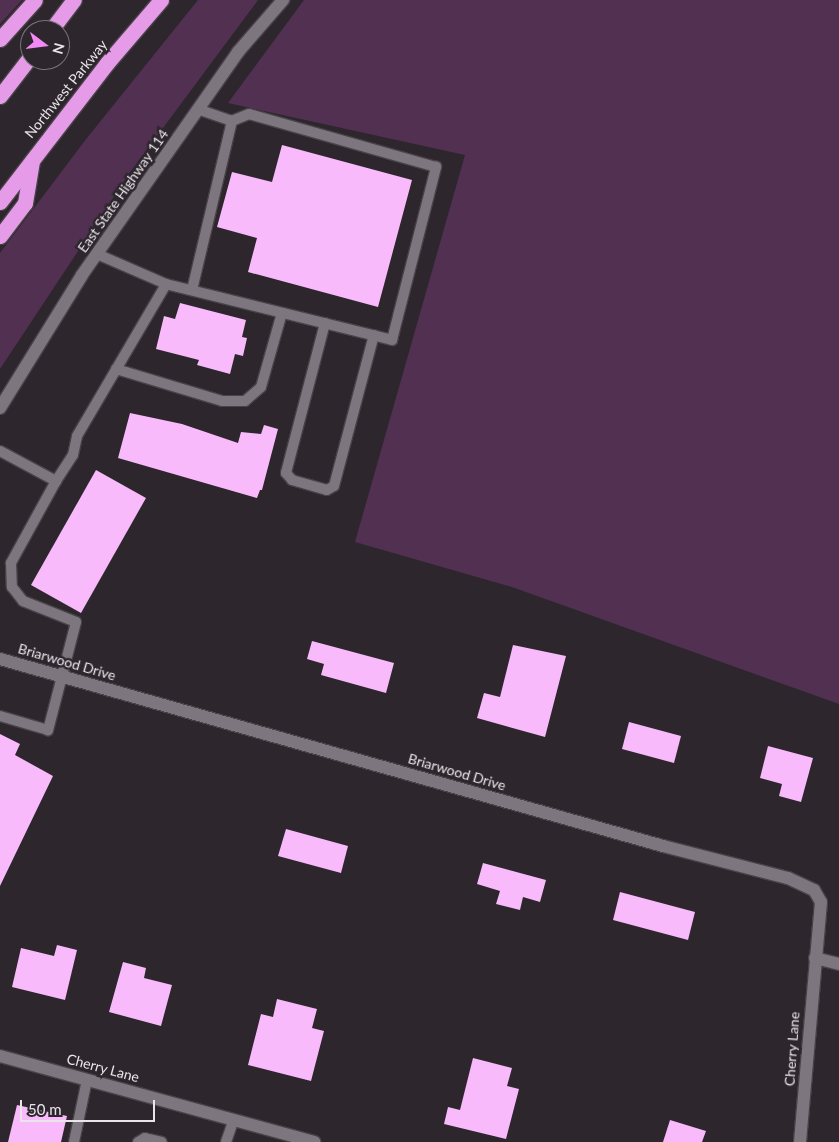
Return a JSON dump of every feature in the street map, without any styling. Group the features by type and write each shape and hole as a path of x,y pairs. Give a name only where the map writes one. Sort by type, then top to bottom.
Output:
{"highway":[{"path":"0,39 35,0"},
{"path":"59,20 74,0"},
{"name":"Northwest Parkway","path":"0,202 33,156 161,0"},
{"path":"0,96 20,70"},
{"path":"0,236 25,202 33,156"}],"street":[{"name":"East State Highway 114","path":"0,408 97,254 238,52 283,0"},
{"name":"Briarwood Drive","path":"0,659 60,678 788,878 814,890 821,902 815,958"},
{"path":"815,958 839,964"},
{"name":"Cherry Lane","path":"800,1142 815,958"},
{"name":"Cherry Lane","path":"0,1056 314,1142"}],"lane":[{"path":"97,254 166,284 392,340 436,167 249,114 232,122 198,109"},
{"path":"192,290 232,122"},
{"path":"0,716 48,730 76,622 23,601 12,587 11,563 116,369 166,284"},
{"path":"116,369 222,402 245,401 261,387 282,313"},
{"path":"325,324 286,473 292,480 327,490 334,486 374,335"},
{"path":"0,451 56,481"},
{"path":"74,1142 87,1080"},
{"path":"226,1142 234,1119"},
{"path":"138,1142 145,1138 162,1142"}],"shaded area":[{"path":"0,0 22,0 0,24"},
{"path":"198,0 258,0 131,171 0,369 0,253 87,138"},
{"path":"304,0 839,0 839,704 512,587 355,542 465,155 228,103"}],"building":[{"path":"282,145 412,180 378,307 248,272 257,238 217,227 232,172 272,182"},
{"path":"180,303 246,320 242,337 247,338 243,356 235,354 230,374 197,365 199,360 156,349 164,316 175,319"},
{"path":"130,413 182,424 238,443 241,432 261,434 264,425 278,429 262,490 260,490 257,498 118,458"},
{"path":"96,470 146,498 81,613 31,585"},
{"path":"312,641 394,663 386,693 321,675 324,664 307,659"},
{"path":"513,645 566,656 545,737 477,718 484,693 500,697"},
{"path":"629,722 681,736 674,763 622,749"},
{"path":"0,734 20,744 15,755 53,776 0,886"},
{"path":"768,746 813,758 801,802 779,796 782,784 760,778"},
{"path":"286,829 348,846 341,873 278,856"},
{"path":"483,863 546,880 540,902 523,897 520,910 496,904 500,891 477,884"},
{"path":"620,892 695,912 688,940 613,920"},
{"path":"57,945 77,950 65,1000 12,987 21,948 54,956"},
{"path":"123,962 146,968 144,978 172,985 161,1026 109,1012"},
{"path":"277,999 317,1009 312,1028 324,1031 311,1081 248,1065 261,1014 273,1017"},
{"path":"473,1058 512,1068 507,1086 519,1089 506,1139 444,1124 448,1107 460,1110"},
{"path":"17,1105 67,1116 61,1142 8,1142"},
{"path":"670,1120 706,1131 702,1142 663,1142"}]}
